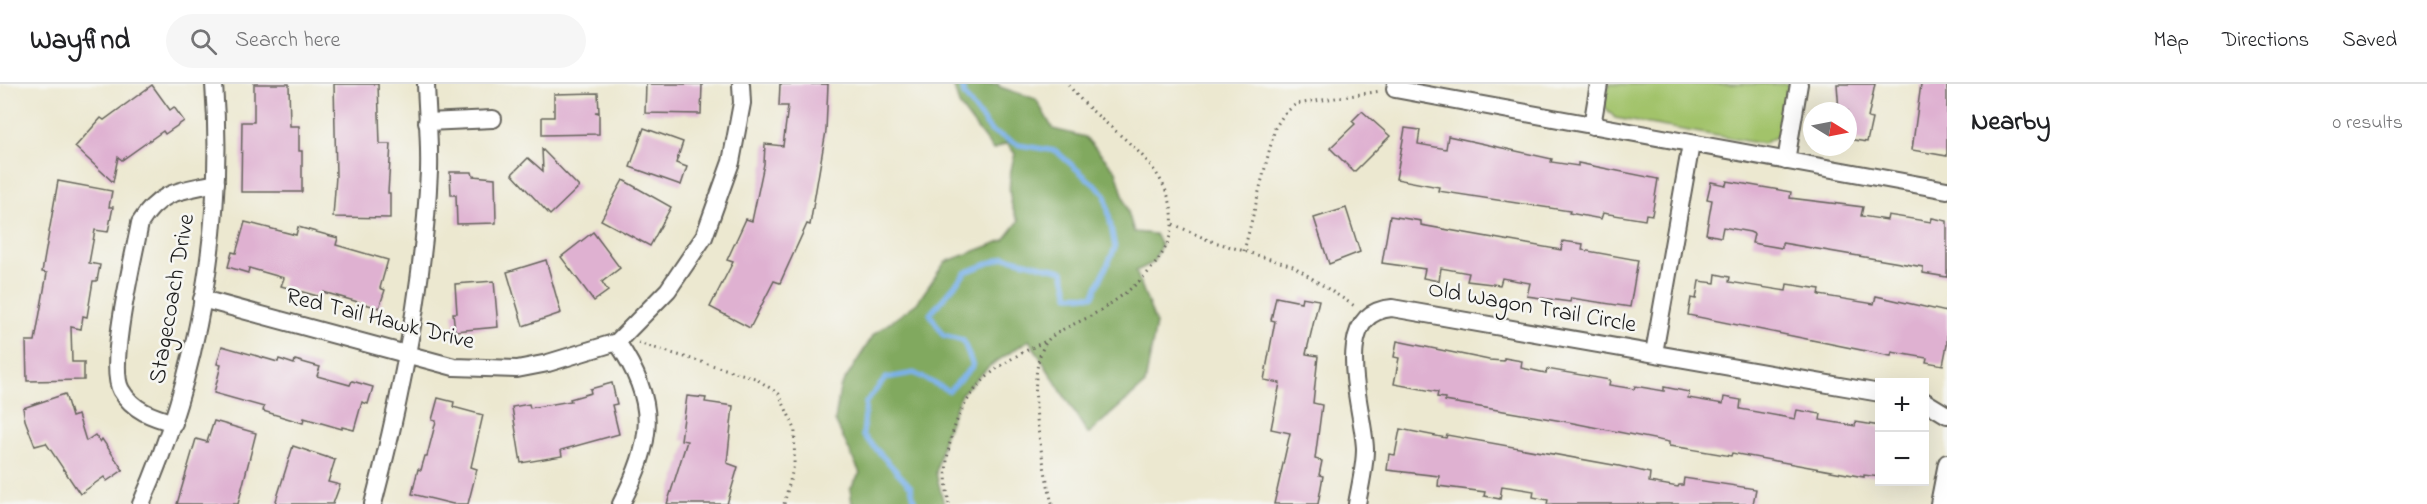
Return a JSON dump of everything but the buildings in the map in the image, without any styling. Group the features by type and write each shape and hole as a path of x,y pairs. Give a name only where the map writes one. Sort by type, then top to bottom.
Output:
{"street":[{"name":"Stagecoach Drive","path":"141,504 174,423 202,299 216,183 214,84"},
{"path":"373,504 408,356 420,269 428,181 426,84"},
{"name":"Red Tail Hawk Drive","path":"202,299 454,367 517,369 548,363 617,342 668,290 704,237 731,162 742,103 741,84"},
{"path":"1592,126 1599,84"},
{"path":"1786,161 1799,84"},
{"path":"1395,87 1592,126 1947,190"},
{"path":"428,122 493,120"},
{"path":"1654,353 1691,144"},
{"name":"Stagecoach Drive","path":"174,423 147,415 131,404 120,388 116,360 140,223 152,204 174,193 216,183"},
{"name":"Old Wagon Trail Circle","path":"1369,315 1380,309 1392,308 1875,392"},
{"path":"1357,504 1365,447 1354,381 1355,348 1359,327 1369,315"},
{"path":"617,342 636,375 643,396 648,434 640,466 621,504"},
{"path":"1929,404 1947,415"},
{"path":"1939,504 1947,463"}],"path":[{"path":"949,504 944,479 950,440 969,396 987,376 1009,360 1100,310 1148,275 1168,241 1173,224 1169,199 1151,165 1119,131 1082,103 1068,84"},
{"path":"1244,251 1275,128 1284,114 1296,104 1395,87"},
{"path":"1173,224 1208,240 1293,266 1369,315"},
{"path":"1049,339 1038,365 1035,397 1042,457 1052,504"},
{"path":"617,342 640,343 755,378 779,394 795,429 794,465 784,504"}],"green space":[{"path":"953,84 998,84 1000,87 1036,99 1053,129 1085,137 1116,171 1134,232 1155,234 1161,245 1153,263 1136,271 1156,324 1145,384 1088,434 1029,340 991,365 961,394 944,437 936,473 944,504 852,504 850,489 860,473 835,421 840,388 874,334 917,303 945,262 1004,240 1019,221 1010,198 1011,171 1015,154 1007,143 993,150 959,105"},
{"path":"1608,84 1787,84 1788,87 1779,135 1763,144 1615,118 1604,106"}],"waterway":[{"path":"915,504 911,487 863,435 866,402 886,378 914,373 949,391 973,366 963,340 943,335 930,314 966,272 1005,257 1063,271 1069,295 1093,296 1115,248 1105,194 1056,151 1019,145 991,131 964,95 962,84"}]}
